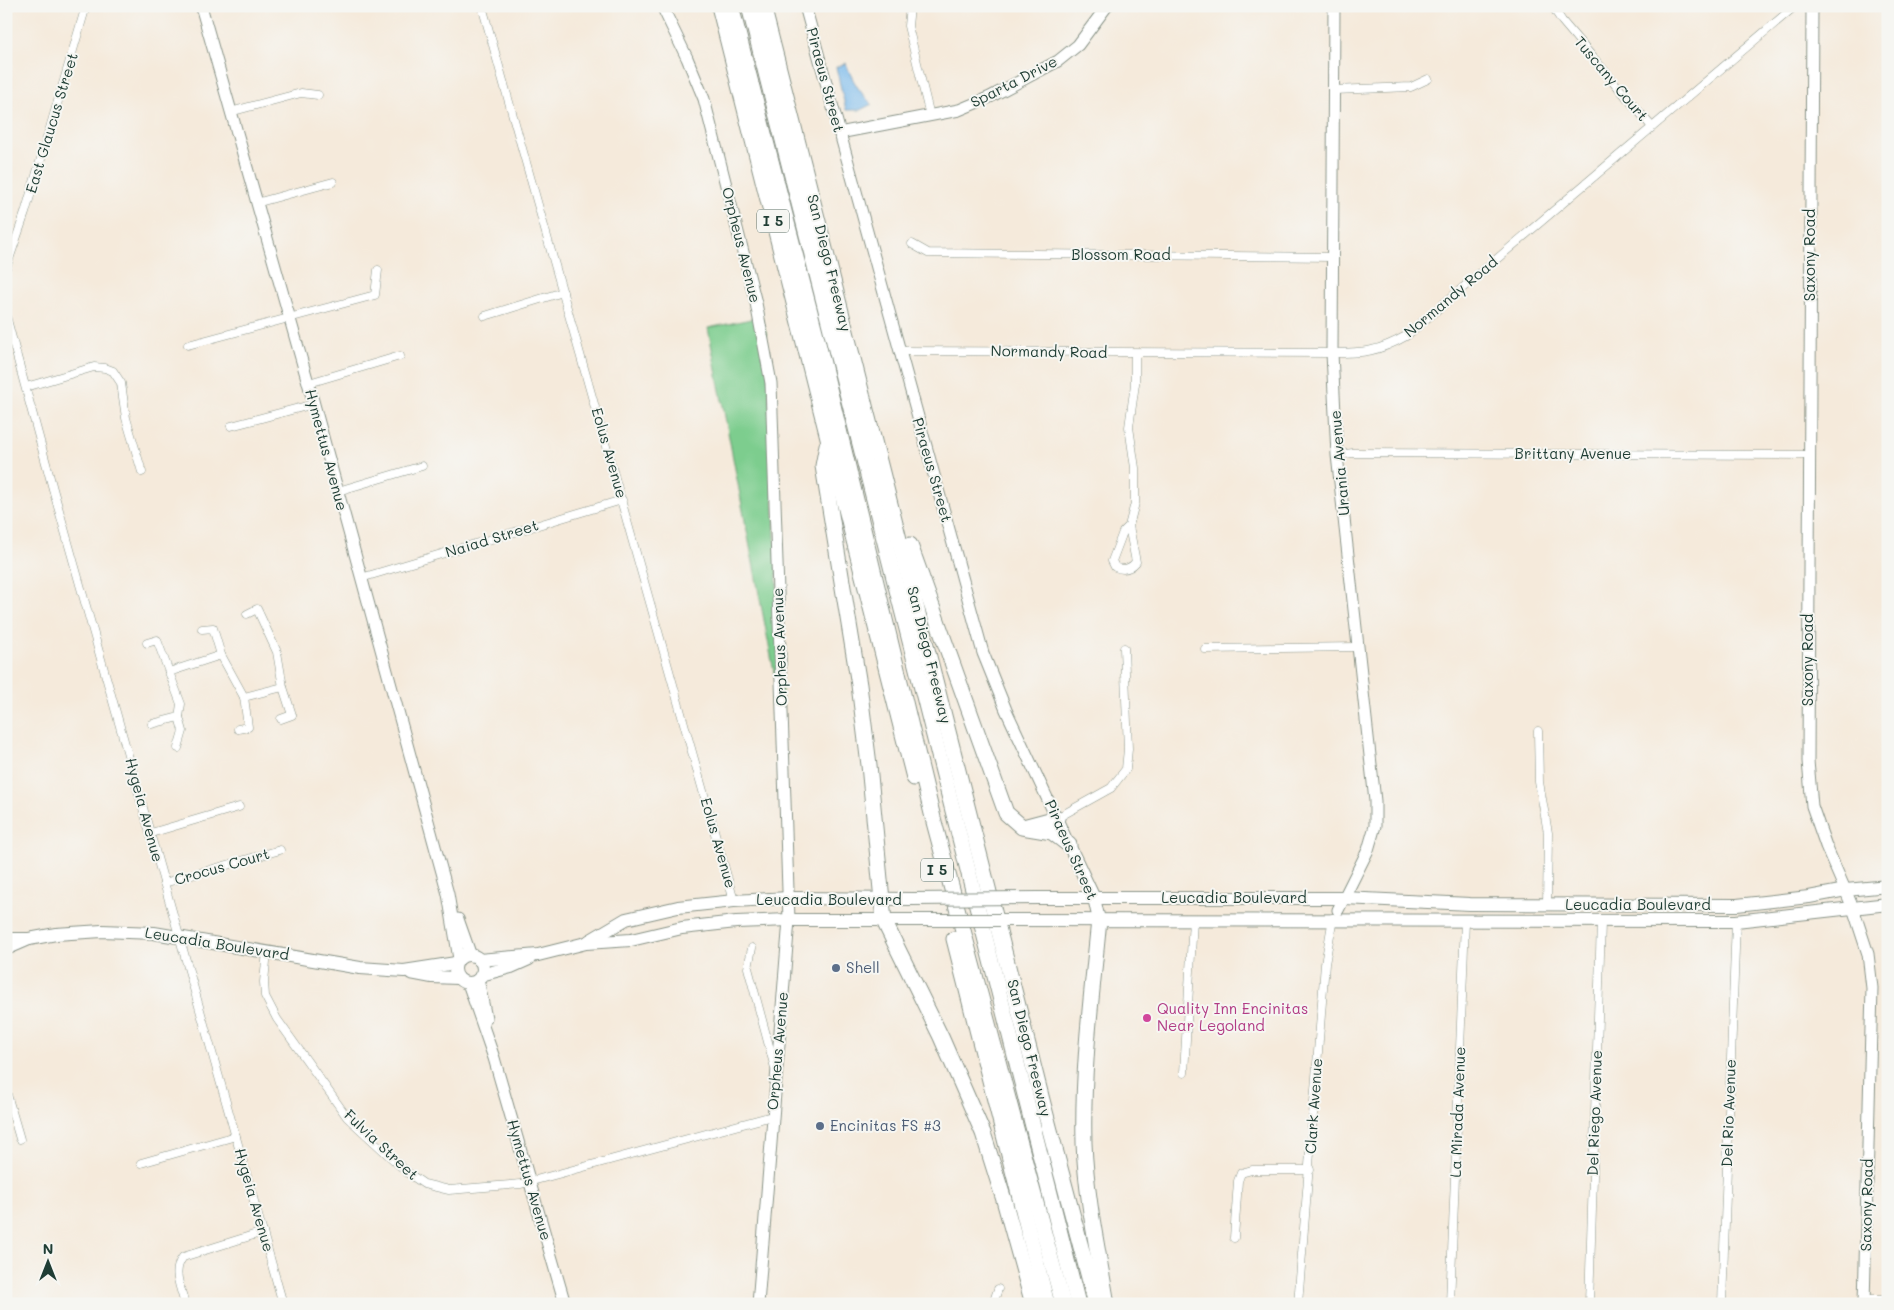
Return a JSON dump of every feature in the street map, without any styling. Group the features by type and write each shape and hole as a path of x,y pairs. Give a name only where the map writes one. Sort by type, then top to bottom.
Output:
{"highway":[{"name":"I 5","path":"719,6 1047,1304"},
{"path":"731,6 818,343 951,887 1063,1304"},
{"path":"749,6 1078,1304"},
{"name":"San Diego Freeway","path":"764,6 1039,1091 1096,1304"},
{"path":"828,436 824,466 859,685 869,765 884,921 941,1037 983,1134 1004,1200 1033,1304"},
{"path":"878,456 1006,813 1022,827 1052,832 1069,845"},
{"path":"1022,827 1057,818"},
{"path":"1099,920 1085,1093 1084,1143 1087,1183 1107,1304"}],"main road":[{"name":"Piraeus Street","path":"1069,845 1094,898 1099,920"},
{"name":"Leucadia Boulevard","path":"586,943 626,919 678,907 789,898 1344,898 1470,904 1737,905 1888,886"},
{"name":"Leucadia Boulevard","path":"6,939 102,931 154,933 360,968 404,971 432,977 471,979 511,967 538,955 586,943 631,940 682,928 736,922 789,920 1193,920 1334,915 1466,921 1736,921 1888,904"},
{"name":"Leucadia Boulevard","path":"6,949 29,938"},
{"name":"Leucadia Boulevard","path":"404,971 466,960 538,955"},
{"path":"466,960 482,969 471,979 455,971 466,960"}],"street":[{"name":"East Glaucus Street","path":"6,268 25,214 86,6"},
{"name":"Hymettus Avenue","path":"201,6 309,383 466,960"},
{"name":"Eolus Avenue","path":"482,6 734,901"},
{"name":"Orpheus Avenue","path":"662,6 704,99 758,309 771,383 789,920 758,1304"},
{"name":"Piraeus Street","path":"805,6 983,653 1006,710 1069,845"},
{"path":"910,6 908,26 930,116"},
{"name":"Sparta Drive","path":"839,134 959,110 990,97 1058,60 1078,45 1107,6"},
{"name":"Urania Avenue","path":"1334,6 1332,353 1337,455 1376,801 1375,826 1368,850 1334,915"},
{"name":"Tuscany Court","path":"1557,6 1556,12 1562,20 1652,127"},
{"name":"Normandy Road","path":"899,351 1367,353 1391,344 1406,336 1794,6"},
{"name":"Saxony Road","path":"1812,6 1808,761 1812,806 1826,846 1853,908 1868,954 1872,988 1865,1302"},
{"path":"1334,90 1411,87 1428,79"},
{"path":"230,112 300,92 318,95"},
{"path":"256,203 334,182"},
{"name":"Blossom Road","path":"912,244 928,253 1333,256"},
{"path":"188,345 375,295 378,270"},
{"path":"485,316 563,292"},
{"name":"Hygeia Avenue","path":"6,316 283,1304"},
{"path":"1129,526 1123,532 1112,561 1115,567 1123,570 1131,567 1136,562 1129,526 1135,503 1135,468 1129,427 1135,384 1135,353"},
{"path":"309,383 400,356"},
{"path":"26,387 94,367 113,371 121,383 126,418 142,472"},
{"path":"231,426 314,404"},
{"name":"Brittany Avenue","path":"1337,455 1353,453 1810,455"},
{"path":"338,491 422,466"},
{"name":"Naiad Street","path":"361,578 622,500"},
{"path":"247,614 257,609 277,652 283,687 292,715 281,719"},
{"path":"202,629 213,628 221,655 244,697 248,727 238,729"},
{"path":"147,643 158,640 181,704 179,717 184,731 178,748"},
{"path":"1205,649 1358,647"},
{"path":"1057,818 1111,788 1126,769 1128,749 1124,648"},
{"path":"169,672 221,655"},
{"path":"244,697 283,687"},
{"path":"152,724 179,717"},
{"path":"1538,731 1539,782 1548,833 1547,905"},
{"path":"151,832 239,807"},
{"name":"Crocus Court","path":"164,884 280,850"},
{"name":"Clark Avenue","path":"1298,1304 1325,964 1334,915"},
{"path":"1184,1072 1193,920"},
{"name":"La Mirada Avenue","path":"1450,1304 1466,921"},
{"name":"Del Rio Avenue","path":"1722,1304 1736,921"},
{"name":"Del Riego Avenue","path":"1590,1304 1601,922"},
{"path":"752,948 748,968 776,1072"},
{"name":"Fulvia Street","path":"267,951 264,982 265,996 276,1019 347,1117 424,1184 449,1190 521,1184 772,1116"},
{"name":"Hymettus Avenue","path":"471,979 564,1304"},
{"path":"6,1091 20,1139"},
{"path":"141,1163 236,1136"},
{"path":"1234,1238 1238,1182 1242,1173 1252,1170 1310,1170"},
{"path":"184,1301 176,1271 178,1263 183,1257 263,1232"},
{"path":"993,1304 998,1289"},
{"path":"1865,1302 1888,1300"}],"green space":[{"path":"761,317 766,332 783,719 708,328"}],"water":[{"path":"846,63 856,85 872,104 860,110 846,110 836,67"}],"place":[{"name":"Shell","path":"836,968"},
{"name":"Quality Inn Encinitas Near Legoland","path":"1147,1018"},
{"name":"Encinitas FS #3","path":"820,1126"}]}
